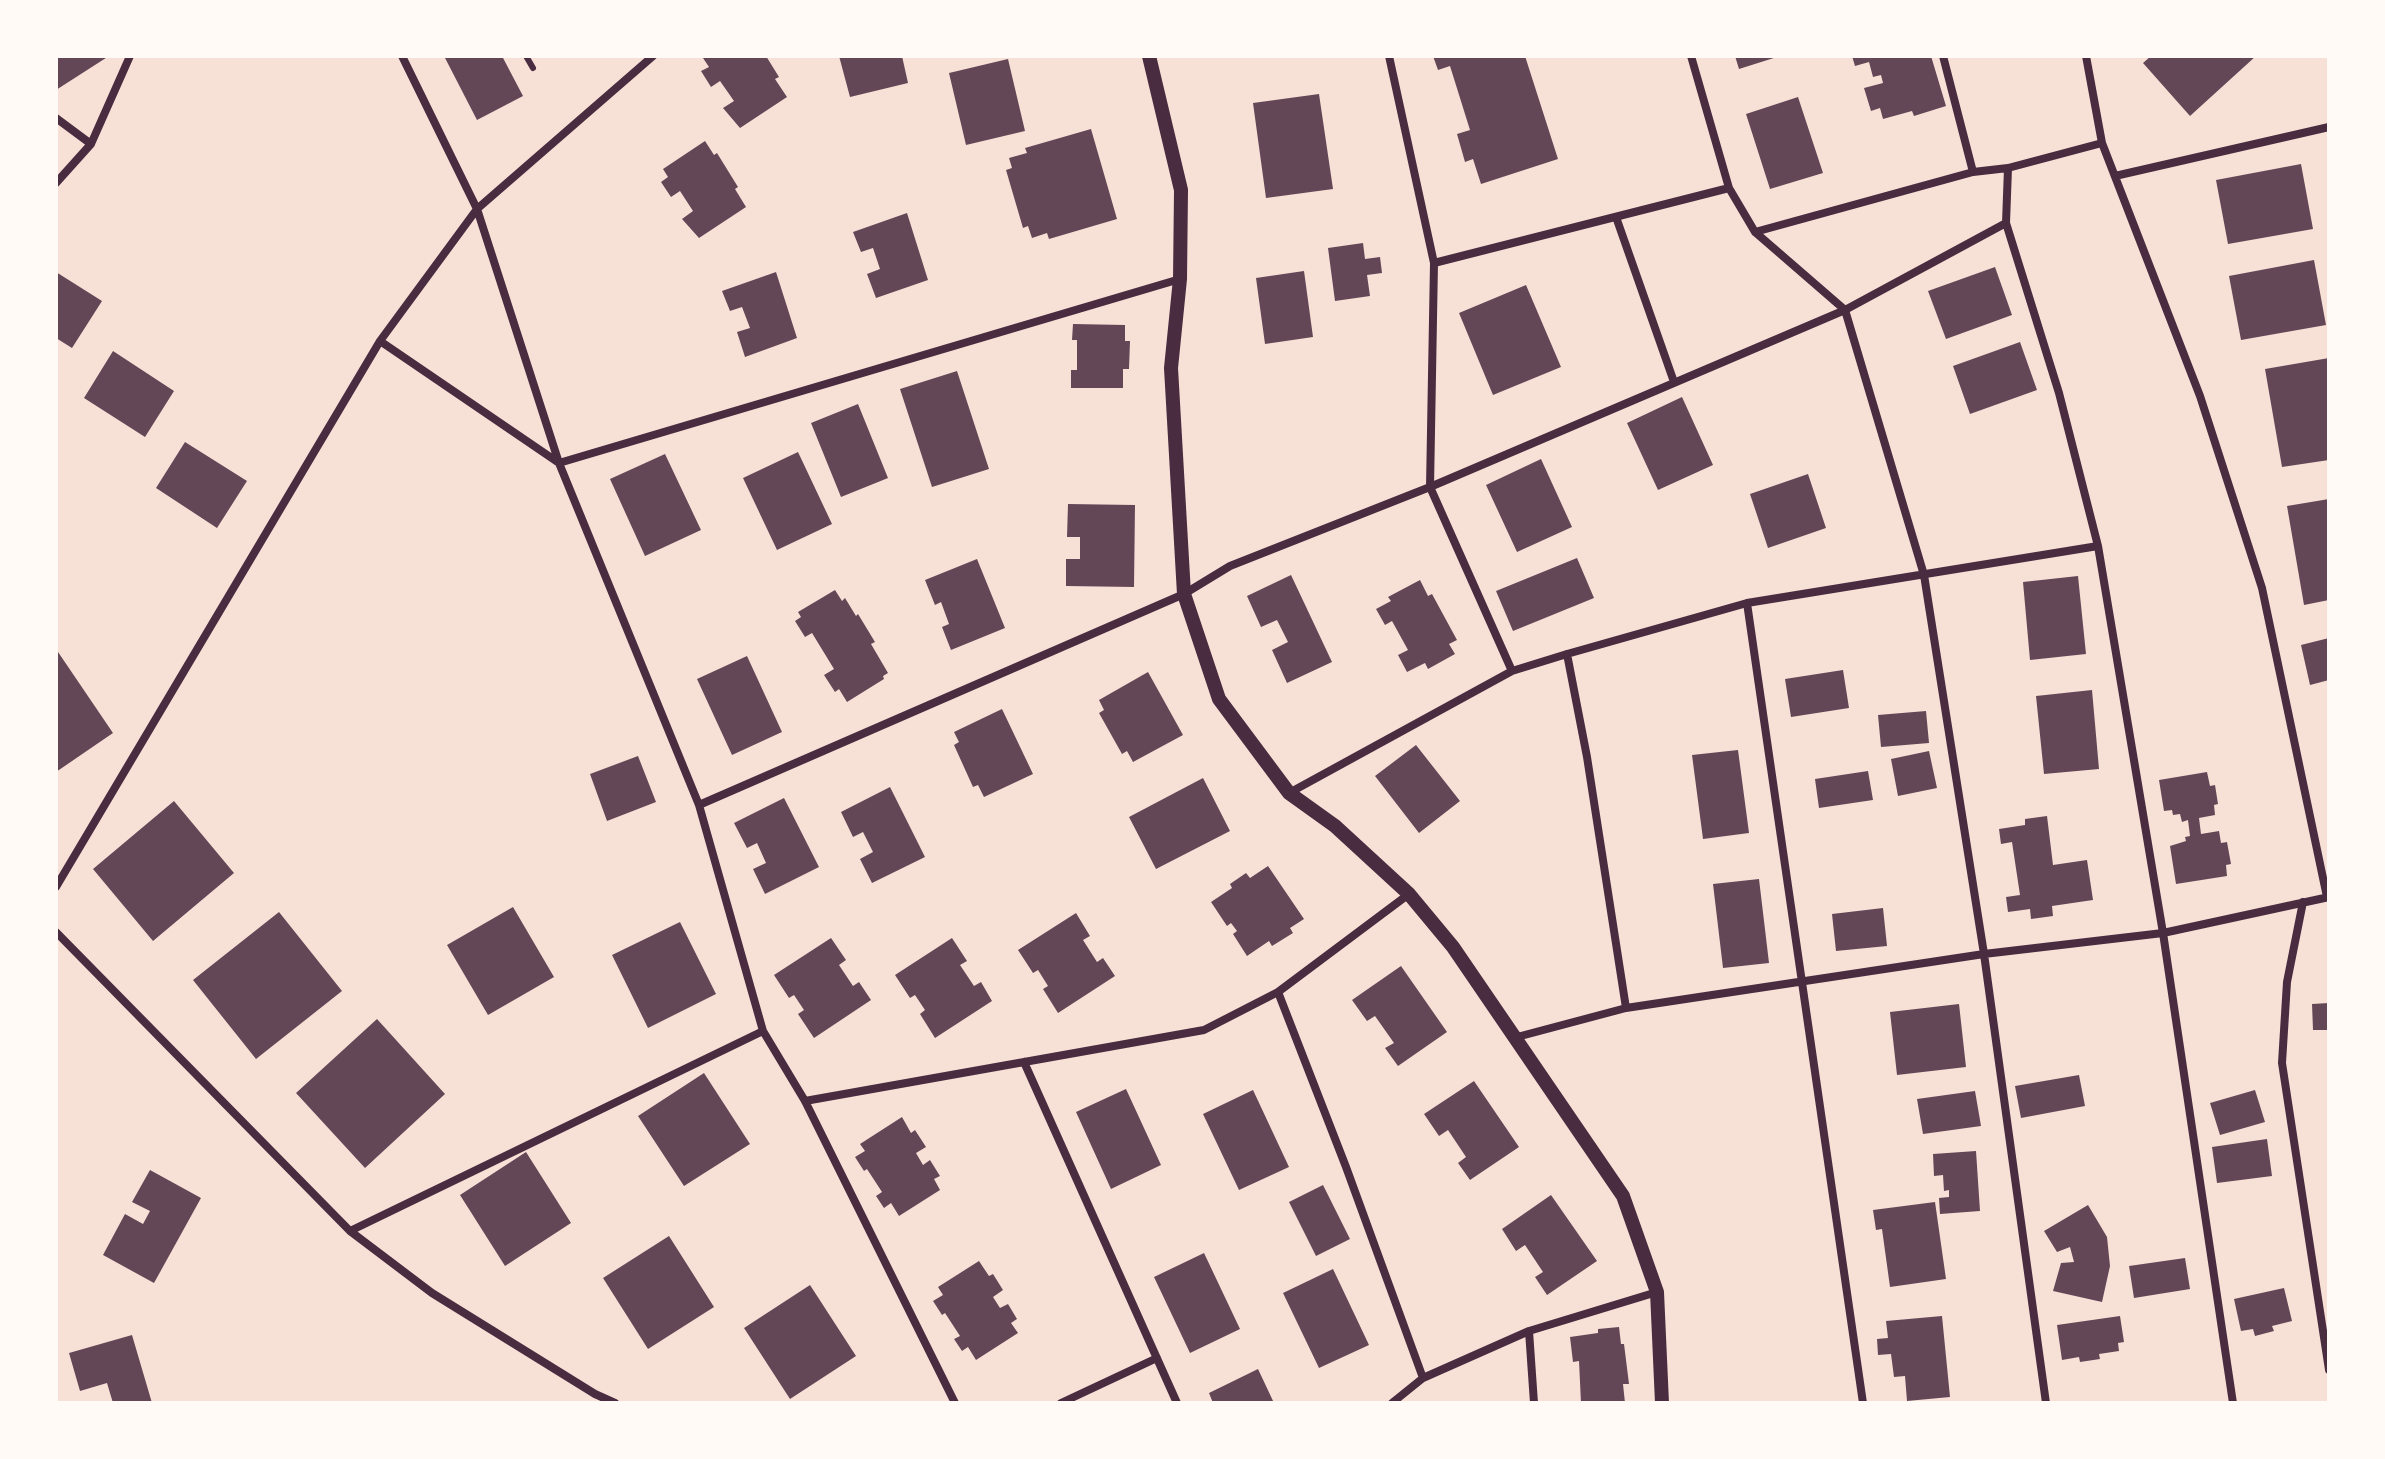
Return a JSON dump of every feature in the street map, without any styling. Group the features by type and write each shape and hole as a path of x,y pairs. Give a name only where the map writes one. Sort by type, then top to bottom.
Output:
{"street":[{"path":"56,183 91,144 130,56"},
{"path":"402,56 477,209 559,463 699,805 763,1031 805,1101 955,1403"},
{"path":"56,887 380,341 477,209 653,56"},
{"path":"1149,56 1181,190 1180,279 1171,368 1184,594 1219,699 1289,793 1335,826 1409,894 1453,947 1623,1196 1657,1292 1662,1403"},
{"path":"1389,56 1434,263 1430,487 1512,671"},
{"path":"1691,56 1729,188 1755,232 1845,310 1924,575 1984,954 2046,1403"},
{"path":"1943,56 1973,172"},
{"path":"1517,1037 1626,1008 1984,954 2163,933 2328,897 2262,588 2200,396 2102,143 2086,56"},
{"path":"56,118 91,144"},
{"path":"2115,176 2329,127"},
{"path":"1755,232 1973,172 2008,168 2102,143"},
{"path":"2008,168 2006,223 2059,393 2098,546 2163,933 2233,1403"},
{"path":"1434,263 1729,188"},
{"path":"1616,217 1674,382"},
{"path":"699,805 1184,594 1230,566 1430,487 1845,310 2006,223"},
{"path":"559,463 1180,279"},
{"path":"380,341 559,463"},
{"path":"1289,793 1512,671 1567,654 1747,603 2098,546"},
{"path":"1747,603 1863,1403"},
{"path":"1567,654 1587,757 1626,1008"},
{"path":"805,1101 1204,1030 1278,992 1409,894"},
{"path":"2303,902 2287,982 2282,1063 2329,1370"},
{"path":"56,932 350,1231 432,1293 595,1394 615,1403"},
{"path":"1278,992 1423,1378"},
{"path":"350,1231 763,1031"},
{"path":"1024,1062 1177,1403"},
{"path":"1392,1403 1423,1378 1529,1331 1657,1292"},
{"path":"1529,1331 1534,1403"},
{"path":"1061,1403 1157,1358"},
{"path":"589,1403 595,1394"}],"lane":[{"path":"526,56 533,68"}],"building":[{"path":"56,56 109,56 56,90"},
{"path":"444,56 502,56 523,96 477,120"},
{"path":"766,56 779,77 775,79 787,97 740,128 723,108 734,101 720,81 711,87 701,71 709,67 703,58"},
{"path":"839,56 902,56 908,83 850,97"},
{"path":"1433,56 1525,56 1558,159 1481,184 1473,159 1465,162 1457,134 1470,130 1450,66 1438,70"},
{"path":"1735,56 1776,56 1777,57 1739,69"},
{"path":"1852,56 1931,56 1946,106 1914,116 1912,111 1883,119 1880,108 1871,111 1864,88 1883,83 1881,75 1873,77 1869,62 1855,66"},
{"path":"2151,56 2256,56 2190,116 2143,63"},
{"path":"1008,59 1025,131 966,145 949,73"},
{"path":"1319,94 1333,189 1266,198 1253,103"},
{"path":"1798,97 1823,173 1770,189 1746,114"},
{"path":"1091,129 1117,219 1049,239 1047,233 1032,238 1028,226 1023,228 1006,170 1012,168 1009,158 1027,153 1025,148"},
{"path":"705,141 714,155 717,153 738,187 735,189 746,207 699,238 682,219 693,211 680,191 671,197 661,182 668,177 663,169"},
{"path":"2301,164 2313,229 2228,244 2216,180"},
{"path":"907,213 928,280 876,298 867,274 880,269 873,248 861,252 853,232"},
{"path":"1363,243 1365,259 1380,257 1382,273 1367,275 1370,296 1335,301 1328,248"},
{"path":"2314,260 2326,325 2241,340 2229,276"},
{"path":"1995,267 2012,315 1946,339 1928,291"},
{"path":"1304,271 1313,337 1265,344 1256,278"},
{"path":"56,272 102,301 72,348 56,338"},
{"path":"776,272 797,338 745,357 737,332 750,328 742,307 730,311 722,291"},
{"path":"1526,285 1561,367 1493,395 1459,313"},
{"path":"1073,324 1125,325 1125,341 1130,341 1129,369 1123,369 1123,388 1071,388 1071,370 1077,370 1077,340 1072,340"},
{"path":"2020,342 2037,390 1970,414 1953,366"},
{"path":"113,351 174,391 145,437 84,398"},
{"path":"2329,358 2329,460 2282,467 2265,369"},
{"path":"957,371 989,469 932,487 900,389"},
{"path":"1682,397 1713,465 1658,490 1627,423"},
{"path":"858,404 888,478 841,497 811,423"},
{"path":"185,442 247,481 217,528 156,488"},
{"path":"798,452 832,524 777,550 743,478"},
{"path":"665,454 701,530 645,556 610,479"},
{"path":"1541,459 1572,527 1517,552 1486,485"},
{"path":"1808,474 1826,528 1768,548 1750,494"},
{"path":"2329,499 2329,600 2304,605 2287,506"},
{"path":"1068,504 1135,505 1134,587 1066,586 1066,559 1080,559 1080,537 1067,537"},
{"path":"1577,558 1594,598 1513,631 1496,591"},
{"path":"977,559 1005,628 951,650 942,627 949,624 941,602 935,605 925,580"},
{"path":"1291,575 1332,662 1287,683 1272,650 1288,642 1277,620 1261,627 1247,596"},
{"path":"2078,576 2086,654 2030,660 2023,582"},
{"path":"1420,580 1428,596 1432,594 1457,640 1449,644 1455,654 1428,669 1425,663 1407,672 1398,655 1408,650 1392,621 1385,625 1376,609 1391,601 1388,597"},
{"path":"835,590 842,601 845,598 856,616 858,614 875,642 871,644 888,673 883,676 884,679 847,702 839,689 835,692 824,675 834,669 812,633 805,637 795,621 801,617 798,612"},
{"path":"2329,638 2329,680 2310,685 2301,645"},
{"path":"56,649 113,733 56,772"},
{"path":"747,656 782,732 732,755 697,679"},
{"path":"1843,670 1849,708 1791,717 1785,679"},
{"path":"1148,672 1183,735 1133,762 1127,751 1122,754 1099,713 1104,710 1099,700"},
{"path":"2092,690 2099,769 2044,774 2036,696"},
{"path":"1002,709 1033,774 984,797 978,785 973,787 954,745 959,742 954,732"},
{"path":"1926,711 1929,743 1881,747 1878,715"},
{"path":"1416,745 1460,801 1419,833 1375,776"},
{"path":"1738,750 1749,833 1703,839 1692,755"},
{"path":"1929,751 1937,788 1898,796 1891,759"},
{"path":"638,756 656,802 607,821 590,774"},
{"path":"1868,771 1873,800 1819,808 1815,779"},
{"path":"2207,772 2210,786 2215,785 2218,804 2214,805 2215,815 2199,818 2201,834 2219,831 2221,843 2227,842 2231,864 2226,865 2227,876 2176,884 2170,846 2186,841 2185,837 2190,836 2188,820 2182,822 2180,814 2173,815 2172,810 2164,811 2159,780"},
{"path":"1203,778 1230,831 1156,869 1129,817"},
{"path":"890,787 925,857 872,883 860,859 873,852 863,832 853,837 841,812"},
{"path":"784,798 819,867 765,894 753,869 766,863 757,843 747,848 734,823"},
{"path":"174,801 234,873 153,941 93,869"},
{"path":"2047,816 2053,865 2087,860 2093,900 2052,906 2053,916 2031,919 2030,909 2008,912 2006,897 2020,895 2012,842 2001,844 1999,829 2025,825 2025,819"},
{"path":"1268,866 1304,919 1290,928 1293,933 1272,946 1269,941 1247,956 1233,934 1237,931 1231,923 1227,926 1211,902 1232,888 1230,884 1246,873 1250,878"},
{"path":"1759,879 1769,963 1723,968 1713,884"},
{"path":"513,907 554,977 488,1015 447,945"},
{"path":"1883,908 1887,946 1836,951 1832,914"},
{"path":"279,912 342,991 256,1059 193,980"},
{"path":"1076,913 1090,936 1083,940 1097,962 1103,958 1115,976 1058,1013 1043,989 1048,986 1038,970 1033,973 1018,950"},
{"path":"680,922 716,994 648,1028 612,955"},
{"path":"831,938 846,960 839,965 853,986 859,982 871,1000 814,1038 798,1014 804,1010 794,995 789,998 774,975"},
{"path":"952,938 967,961 960,965 974,986 981,982 992,1001 935,1038 920,1014 925,1010 915,995 910,998 895,975"},
{"path":"1401,966 1447,1032 1398,1066 1385,1048 1394,1043 1375,1016 1367,1021 1352,1000"},
{"path":"2329,1003 2329,1030 2313,1030 2312,1004"},
{"path":"1959,1004 1966,1067 1897,1075 1890,1012"},
{"path":"377,1019 445,1094 365,1168 296,1093"},
{"path":"704,1073 750,1144 684,1186 638,1116"},
{"path":"2079,1075 2085,1106 2021,1118 2015,1086"},
{"path":"1474,1081 1519,1147 1470,1180 1458,1163 1466,1157 1448,1130 1439,1136 1424,1114"},
{"path":"1126,1089 1161,1165 1111,1189 1076,1112"},
{"path":"1253,1090 1289,1167 1239,1190 1203,1114"},
{"path":"2255,1090 2265,1122 2220,1135 2210,1103"},
{"path":"1975,1091 1981,1126 1923,1134 1917,1099"},
{"path":"902,1117 911,1133 915,1130 926,1147 916,1153 923,1165 930,1160 940,1176 934,1179 940,1190 899,1216 891,1203 884,1208 876,1196 882,1192 855,1157 865,1151 860,1144"},
{"path":"2267,1139 2272,1176 2217,1183 2212,1147"},
{"path":"1976,1151 1980,1211 1940,1214 1939,1198 1949,1197 1949,1190 1944,1191 1943,1175 1934,1176 1933,1154"},
{"path":"526,1152 571,1223 505,1266 460,1195"},
{"path":"150,1170 201,1198 154,1283 103,1255 125,1214 143,1224 150,1211 132,1202"},
{"path":"1323,1185 1350,1239 1316,1256 1289,1202"},
{"path":"1551,1195 1597,1261 1547,1295 1535,1277 1543,1272 1525,1245 1516,1251 1502,1229"},
{"path":"1935,1202 1946,1279 1890,1287 1882,1229 1876,1230 1873,1210"},
{"path":"2088,1205 2107,1237 2110,1266 2102,1302 2053,1291 2061,1263 2074,1262 2070,1247 2057,1252 2044,1231"},
{"path":"669,1236 714,1307 648,1349 603,1278"},
{"path":"1204,1253 1240,1329 1190,1353 1154,1277"},
{"path":"2185,1258 2190,1289 2134,1298 2129,1266"},
{"path":"979,1261 989,1276 993,1274 1003,1290 993,1297 1000,1308 1008,1304 1017,1319 1011,1323 1018,1333 976,1360 968,1347 962,1351 954,1339 960,1336 933,1301 943,1295 938,1287"},
{"path":"1333,1269 1369,1345 1319,1368 1283,1293"},
{"path":"810,1285 856,1356 790,1399 744,1328"},
{"path":"2284,1288 2292,1321 2272,1326 2274,1331 2255,1336 2253,1329 2241,1331 2234,1299"},
{"path":"1942,1316 1950,1397 1907,1401 1905,1376 1894,1377 1891,1354 1878,1355 1877,1339 1888,1338 1886,1321"},
{"path":"2120,1316 2124,1342 2118,1343 2119,1351 2099,1354 2100,1359 2080,1362 2079,1357 2062,1360 2057,1325"},
{"path":"1619,1327 1629,1384 1623,1384 1625,1403 1581,1403 1579,1361 1573,1362 1570,1337"},
{"path":"132,1335 152,1403 113,1403 107,1383 80,1391 69,1353"},
{"path":"1258,1369 1274,1403 1213,1403 1209,1393"}]}
